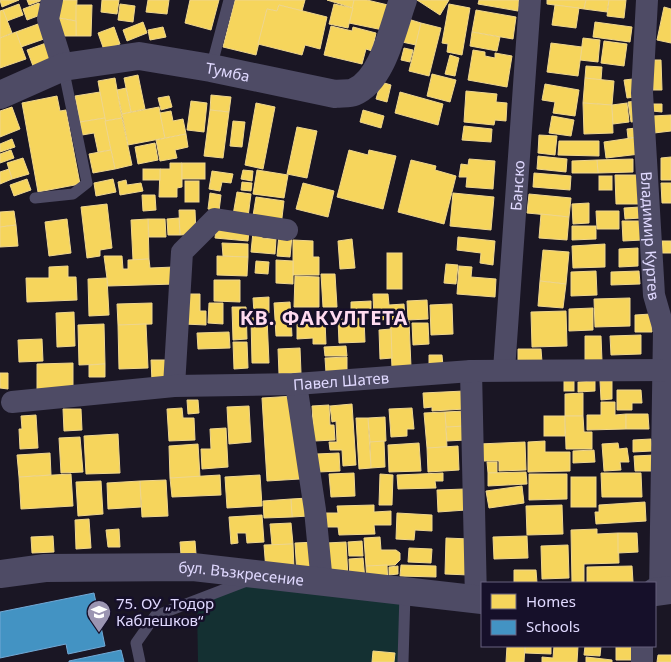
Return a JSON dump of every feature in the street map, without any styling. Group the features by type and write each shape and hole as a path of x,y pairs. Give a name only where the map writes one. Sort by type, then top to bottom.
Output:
{"street":[{"path":"52,0 48,19 63,66"},
{"name":"Тумба","path":"0,95 63,66 139,56 211,68 335,94 354,92 370,81 380,64 402,0"},
{"name":"Банско","path":"504,370 530,0"},
{"name":"Владимир Куртев","path":"647,0 642,92 654,295 664,330 668,370 662,591"},
{"path":"174,386 182,252 215,219 287,230"},
{"name":"Павел Шатев","path":"12,402 174,386 296,384 471,371 668,370"},
{"path":"471,371 479,600"},
{"path":"296,384 315,510 322,583"},
{"name":"бул. Възкресение","path":"0,574 45,568 116,566 193,567 405,593 479,600"},
{"path":"642,647 642,662"}],"lane":[{"path":"211,68 229,0"},
{"path":"35,198 73,194 87,183 63,66"},
{"path":"140,662 136,642 155,616 262,575"},
{"path":"403,662 405,593"}],"green space":[{"path":"262,575 405,593 403,662 198,662 197,603"}],"building: Homes":[{"path":"0,0 19,0 2,7"},
{"path":"27,0 43,0 29,5"},
{"path":"58,0 77,0 76,21 59,18"},
{"path":"102,0 119,0 117,14 101,12"},
{"path":"148,0 169,0 167,14 146,12"},
{"path":"190,0 219,0 211,30 185,23"},
{"path":"235,0 305,0 302,11 279,5 277,11 267,9 256,55 223,47"},
{"path":"327,0 354,0 353,8"},
{"path":"354,0 367,0 388,5 383,30 349,23"},
{"path":"417,0 449,0 440,15"},
{"path":"479,0 519,0 518,11 478,4"},
{"path":"547,0 586,0 584,9 547,4"},
{"path":"586,0 609,0 607,12 584,9"},
{"path":"609,0 626,0 624,18 607,16"},
{"path":"39,3 43,14 27,20 23,9"},
{"path":"19,4 23,15 7,21 3,10"},
{"path":"120,4 135,6 133,22 118,20"},
{"path":"334,4 353,8 348,28 329,24"},
{"path":"449,4 470,8 462,55 447,52 448,44 442,43"},
{"path":"76,5 92,5 91,36 76,36"},
{"path":"279,5 327,17 320,49 305,45 302,55 258,44 267,9 277,11"},
{"path":"555,5 579,8 576,28 552,25"},
{"path":"664,7 671,9 671,43 657,40"},
{"path":"3,10 12,33 0,38 0,11"},
{"path":"476,10 516,17 513,39 472,32"},
{"path":"59,18 76,21 76,36 55,36"},
{"path":"408,19 421,23 416,45 402,42"},
{"path":"143,22 147,33 127,41 123,30"},
{"path":"595,22 632,27 630,42 593,37"},
{"path":"421,23 441,28 429,76 409,71"},
{"path":"38,24 44,39 21,47 16,32"},
{"path":"331,26 352,31 353,27 376,33 372,51 366,49 362,64 324,55"},
{"path":"114,27 120,44 104,50 98,33"},
{"path":"163,27 166,37 150,40 148,30"},
{"path":"16,32 26,59 0,68 0,38"},
{"path":"472,32 500,37 497,51 470,46"},
{"path":"583,38 600,40 598,62 580,60"},
{"path":"604,41 627,44 624,66 601,63"},
{"path":"46,43 52,59 33,66 27,50"},
{"path":"551,43 582,47 578,76 547,72"},
{"path":"404,48 413,50 410,62 401,60"},
{"path":"473,50 485,52 485,56 495,58 495,53 512,56 507,87 468,80"},
{"path":"450,55 459,58 455,76 445,74"},
{"path":"652,60 661,60 662,90 653,90"},
{"path":"586,66 602,67 601,80 585,78"},
{"path":"432,74 456,80 450,102 427,96"},
{"path":"138,75 145,109 131,112 124,78"},
{"path":"115,78 122,118 105,121 98,81"},
{"path":"585,78 614,81 612,105 583,103"},
{"path":"633,79 635,97 627,98 624,80"},
{"path":"381,82 391,85 387,102 376,99"},
{"path":"545,84 579,90 575,116 553,113 555,102 542,100"},
{"path":"126,88 131,112 122,114 117,90"},
{"path":"466,91 497,94 496,102 507,103 506,121 495,120 494,125 464,122"},
{"path":"100,92 105,118 80,122 75,96"},
{"path":"400,92 443,104 438,125 395,113"},
{"path":"211,95 231,97 229,112 210,110"},
{"path":"57,96 60,111 66,110 80,184 38,192 22,103"},
{"path":"169,96 172,107 161,110 158,98"},
{"path":"191,101 207,103 204,132 187,130"},
{"path":"637,101 640,121 631,122 628,102"},
{"path":"256,103 275,107 263,169 245,165"},
{"path":"583,103 612,105 613,133 584,134"},
{"path":"627,103 629,122 613,124 612,105"},
{"path":"652,104 662,104 662,112 652,111"},
{"path":"12,107 20,129 0,137 0,111"},
{"path":"159,107 165,138 128,145 122,114"},
{"path":"210,110 229,112 223,158 204,156"},
{"path":"363,110 384,116 381,128 360,122"},
{"path":"171,111 173,121 183,119 186,134 165,138 160,113"},
{"path":"671,115 671,131 654,133 653,116"},
{"path":"552,116 574,120 571,136 549,133"},
{"path":"105,118 111,150 98,152 94,133 82,135 80,122"},
{"path":"122,118 132,165 115,169 105,121"},
{"path":"233,121 245,122 242,147 230,146"},
{"path":"464,126 492,129 491,142 462,140"},
{"path":"297,127 317,131 307,178 287,174"},
{"path":"636,128 638,137 628,138 627,129"},
{"path":"186,134 188,147 175,150 177,158 160,161 156,140"},
{"path":"539,135 557,136 555,155 538,153"},
{"path":"638,137 640,154 606,158 604,142"},
{"path":"12,139 15,147 0,152 0,144"},
{"path":"559,141 599,141 599,156 558,155"},
{"path":"155,143 158,160 138,164 135,147"},
{"path":"11,150 14,158 0,163 0,154"},
{"path":"111,150 115,169 93,173 89,154"},
{"path":"349,150 368,155 369,150 396,156 383,209 337,197"},
{"path":"538,156 567,159 566,172 537,169"},
{"path":"671,157 671,180 661,180 661,158"},
{"path":"23,158 29,174 12,179 7,163"},
{"path":"469,159 495,161 493,189 466,187 467,177 459,177 461,164 468,165"},
{"path":"633,159 633,172 598,173 597,160"},
{"path":"411,160 436,166 435,170 456,176 444,224 398,212"},
{"path":"597,160 598,173 572,173 572,161"},
{"path":"170,163 182,163 182,187 177,188 177,197 159,197 160,169 170,169"},
{"path":"182,163 205,163 205,179 182,179"},
{"path":"9,169 12,179 0,184 0,172"},
{"path":"143,169 160,169 160,180 143,180"},
{"path":"243,170 253,171 252,181 241,179"},
{"path":"257,170 288,175 284,198 253,194"},
{"path":"212,171 233,174 231,183 222,182 220,191 209,189"},
{"path":"534,173 571,176 570,190 533,187"},
{"path":"615,175 638,175 639,204 616,204"},
{"path":"599,176 612,176 612,190 599,190"},
{"path":"27,179 31,190 14,196 10,185"},
{"path":"113,179 116,192 96,196 94,183"},
{"path":"126,180 127,185 141,183 143,191 120,195 118,182"},
{"path":"185,181 199,181 199,202 185,202"},
{"path":"242,182 252,183 251,191 241,190"},
{"path":"303,183 334,191 328,217 296,209"},
{"path":"661,183 671,183 671,203 662,203"},
{"path":"237,192 251,194 248,217 233,215"},
{"path":"210,193 221,195 219,211 208,209"},
{"path":"453,193 494,197 491,230 450,226"},
{"path":"529,194 571,198 569,217 527,213"},
{"path":"142,195 155,195 156,210 143,211"},
{"path":"256,197 284,201 281,226 252,222"},
{"path":"589,203 589,223 573,224 572,204"},
{"path":"107,204 112,248 100,250 100,256 87,258 81,207"},
{"path":"640,207 641,218 625,219 624,208"},
{"path":"179,210 195,210 196,234 180,235"},
{"path":"14,211 16,225 0,227 0,212"},
{"path":"596,211 619,211 619,229 597,229"},
{"path":"541,214 569,217 567,240 539,238"},
{"path":"179,218 180,235 168,235 167,219"},
{"path":"67,219 71,253 49,256 45,222"},
{"path":"148,219 165,219 166,237 149,237"},
{"path":"148,219 149,259 133,260 131,220"},
{"path":"622,221 642,221 643,240 623,241"},
{"path":"16,225 18,246 0,247 0,227"},
{"path":"572,226 596,226 596,239 572,240"},
{"path":"216,228 249,231 248,241 215,238"},
{"path":"253,232 262,233 262,238 276,239 275,254 251,252"},
{"path":"279,235 292,236 290,257 277,256"},
{"path":"458,237 495,241 493,265 480,263 481,253 457,250"},
{"path":"352,239 355,268 340,269 338,241"},
{"path":"293,240 313,241 313,257 319,257 319,275 293,275"},
{"path":"662,241 671,241 671,253 662,253"},
{"path":"222,243 248,244 248,257 223,256"},
{"path":"605,244 605,267 573,268 572,246"},
{"path":"638,248 638,266 619,267 619,249"},
{"path":"543,250 569,252 566,284 540,281"},
{"path":"387,253 402,253 402,289 387,289"},
{"path":"104,256 122,256 123,269 128,269 128,260 149,259 150,268 174,267 175,284 108,286"},
{"path":"217,256 248,257 247,276 217,275"},
{"path":"276,260 293,261 293,284 276,283"},
{"path":"256,261 269,262 268,274 255,273"},
{"path":"446,264 458,265 456,284 444,283"},
{"path":"68,266 68,277 76,277 77,300 27,302 26,278 49,278 49,267"},
{"path":"459,266 472,267 471,277 496,279 495,297 457,294"},
{"path":"596,271 597,295 571,296 571,272"},
{"path":"639,271 640,284 611,285 611,272"},
{"path":"321,274 335,274 337,307 323,307"},
{"path":"295,276 319,277 319,307 294,307"},
{"path":"107,278 109,315 89,316 88,279"},
{"path":"214,280 240,280 240,302 214,301"},
{"path":"540,281 566,284 563,308 538,306"},
{"path":"184,294 200,294 200,311 206,311 206,325 184,324"},
{"path":"373,294 388,294 389,305 404,304 405,319 374,320"},
{"path":"269,297 269,313 254,313 253,298"},
{"path":"630,298 630,326 595,327 594,299"},
{"path":"427,300 428,319 408,320 407,301"},
{"path":"371,301 371,315 351,315 351,302"},
{"path":"290,302 292,336 276,336 274,303"},
{"path":"152,303 152,324 118,325 117,304"},
{"path":"209,303 223,303 223,324 208,323"},
{"path":"452,304 453,334 431,335 430,305"},
{"path":"232,307 246,307 247,339 233,340"},
{"path":"593,308 593,330 569,331 569,309"},
{"path":"566,311 567,346 532,347 531,312"},
{"path":"74,312 75,346 57,347 56,313"},
{"path":"651,314 652,332 635,332 635,315"},
{"path":"251,318 267,318 269,363 252,363"},
{"path":"364,318 365,342 339,343 338,319"},
{"path":"325,321 326,344 313,344 313,338 297,339 297,322"},
{"path":"409,321 411,367 392,368 390,322"},
{"path":"412,323 428,323 429,344 413,345"},
{"path":"104,324 105,364 79,365 78,325"},
{"path":"146,324 148,368 119,369 118,325"},
{"path":"391,329 392,358 380,359 379,330"},
{"path":"229,332 230,348 198,349 197,333"},
{"path":"641,335 641,354 611,355 610,336"},
{"path":"585,336 601,336 602,361 585,361"},
{"path":"42,339 43,361 19,362 18,340"},
{"path":"233,342 247,342 248,368 234,369"},
{"path":"346,346 347,356 325,356 324,347"},
{"path":"300,348 301,373 279,374 278,349"},
{"path":"518,349 541,349 542,362 518,363"},
{"path":"429,355 442,355 443,366 429,367"},
{"path":"347,357 347,372 326,373 325,358"},
{"path":"151,360 166,360 167,381 152,381"},
{"path":"73,363 73,390 37,392 37,364"},
{"path":"105,364 105,377 89,377 89,365"},
{"path":"0,373 8,373 8,389 0,388"},
{"path":"564,381 574,381 574,391 564,391"},
{"path":"595,381 595,391 578,392 578,382"},
{"path":"600,381 612,381 612,399 601,400"},
{"path":"617,390 641,390 642,403 632,403 632,410 617,410"},
{"path":"464,391 465,409 432,411 432,407 424,408 423,393"},
{"path":"583,393 583,416 565,416 565,394"},
{"path":"295,396 300,479 267,481 262,398"},
{"path":"187,400 198,400 199,413 188,414"},
{"path":"601,402 615,402 615,415 626,414 626,429 587,430 587,415 601,415"},
{"path":"352,404 356,465 343,466 342,450 330,450 329,442 337,442 336,421 332,422 330,406"},
{"path":"329,405 330,425 334,425 335,440 314,441 312,406"},
{"path":"249,406 251,442 229,444 227,407"},
{"path":"182,408 183,418 194,418 195,440 169,441 167,409"},
{"path":"412,408 414,429 407,429 407,436 391,437 389,409"},
{"path":"63,409 81,409 82,430 64,431"},
{"path":"465,411 466,426 446,427 445,412"},
{"path":"445,412 447,447 427,448 424,413"},
{"path":"626,414 648,414 649,429 626,429"},
{"path":"36,415 38,448 20,449 19,429 22,429 21,416"},
{"path":"544,416 565,416 565,436 544,436"},
{"path":"565,416 583,416 584,432 592,432 592,449 566,449"},
{"path":"385,417 386,441 370,442 368,418"},
{"path":"356,418 368,418 371,468 359,469"},
{"path":"466,426 466,440 447,441 446,427"},
{"path":"226,428 228,467 202,469 201,449 211,449 210,429"},
{"path":"118,434 120,473 86,474 84,436"},
{"path":"80,437 83,472 61,473 59,438"},
{"path":"651,439 652,451 633,452 633,440"},
{"path":"384,441 385,467 371,468 370,442"},
{"path":"545,441 545,452 570,452 570,471 528,472 528,442"},
{"path":"525,442 526,470 499,471 499,461 480,461 479,444"},
{"path":"419,443 421,471 389,472 388,445"},
{"path":"618,443 619,449 627,448 629,462 620,462 621,470 604,471 602,444"},
{"path":"198,444 200,477 170,478 169,446"},
{"path":"458,446 459,470 428,472 427,448"},
{"path":"594,450 595,462 573,463 573,451"},
{"path":"50,453 51,475 19,477 17,455"},
{"path":"339,453 340,471 318,472 316,454"},
{"path":"655,455 656,471 635,471 634,456"},
{"path":"487,462 497,462 497,473 488,473"},
{"path":"526,472 527,484 488,486 488,473"},
{"path":"354,473 355,496 331,497 329,474"},
{"path":"443,473 443,481 435,481 436,488 398,489 397,475"},
{"path":"601,473 641,473 642,497 602,497"},
{"path":"71,474 73,506 21,509 19,477"},
{"path":"380,474 393,475 392,505 379,505"},
{"path":"529,474 567,474 567,499 529,500"},
{"path":"220,475 221,495 172,497 170,478"},
{"path":"260,475 262,506 227,508 225,477"},
{"path":"571,477 596,477 596,507 571,507"},
{"path":"166,480 168,516 142,517 140,481"},
{"path":"101,481 103,514 78,516 76,482"},
{"path":"140,481 141,507 108,509 107,483"},
{"path":"522,486 524,503 489,508 486,491"},
{"path":"465,489 466,510 438,512 437,490"},
{"path":"308,498 309,516 292,517 291,499"},
{"path":"291,499 292,517 264,518 263,501"},
{"path":"645,502 646,521 596,524 595,512 599,512 599,505"},
{"path":"374,505 374,512 391,511 391,525 374,525 375,534 339,535 338,527 324,527 324,513 338,513 337,506"},
{"path":"562,505 563,534 527,535 526,506"},
{"path":"397,513 432,515 432,531 415,530 414,540 396,539"},
{"path":"262,515 264,542 247,543 246,533 237,533 238,543 231,544 229,517"},
{"path":"89,519 91,548 76,549 75,520"},
{"path":"291,523 293,544 272,545 270,524"},
{"path":"119,529 120,547 108,547 106,530"},
{"path":"597,529 597,534 618,533 619,563 584,564 584,582 572,582 571,530"},
{"path":"618,533 637,533 638,552 618,553"},
{"path":"53,536 54,552 32,553 31,537"},
{"path":"527,536 528,558 494,559 493,537"},
{"path":"380,537 381,550 396,550 400,553 400,560 395,565 366,566 364,538"},
{"path":"446,538 470,539 469,575 445,574"},
{"path":"195,541 196,554 181,555 180,542"},
{"path":"362,541 363,556 349,556 348,542"},
{"path":"317,542 319,573 297,575 295,543"},
{"path":"346,542 348,577 329,578 326,543"},
{"path":"293,544 294,569 266,571 264,545"},
{"path":"568,545 569,578 542,579 541,546"},
{"path":"409,548 432,549 431,563 408,562"},
{"path":"363,558 365,580 350,581 349,559"},
{"path":"387,565 388,584 367,585 366,566"},
{"path":"401,565 436,566 436,577 400,576"},
{"path":"398,566 398,574 389,575 389,567"},
{"path":"632,566 633,582 587,582 587,567"},
{"path":"514,570 536,570 537,582 514,582"},
{"path":"507,647 525,647 524,662 506,662"},
{"path":"525,647 551,647 551,654 525,653"},
{"path":"554,647 578,647 577,662 542,662 542,657 553,658"},
{"path":"585,647 601,647 600,656 584,655"},
{"path":"616,647 639,647 638,660 616,660"},
{"path":"373,651 395,653 394,662 372,662"},
{"path":"658,655 671,655 671,662 657,662"},
{"path":"586,657 612,660 612,662 586,662"}],"building: Schools":[{"path":"94,593 105,646 68,654 66,644 0,658 0,612"},
{"path":"121,650 124,662 69,662 69,661"}],"place":[{"name":"75. ОУ „Тодор Каблешков“","path":"99,633"}],"district":[{"name":"КВ. ФАКУЛТЕТА","path":"324,317"}]}
